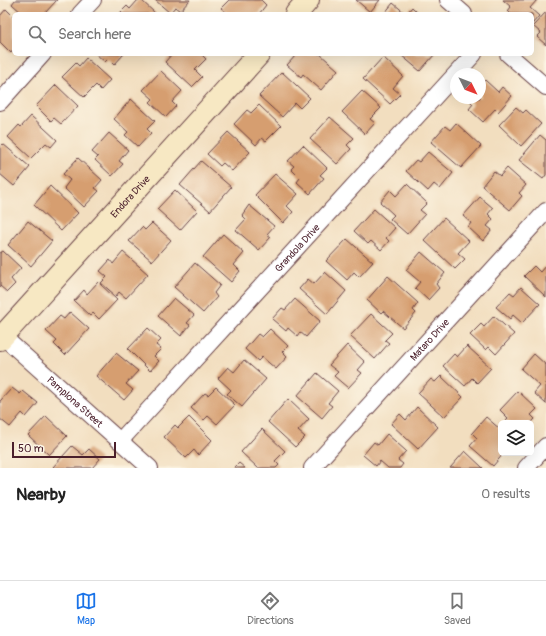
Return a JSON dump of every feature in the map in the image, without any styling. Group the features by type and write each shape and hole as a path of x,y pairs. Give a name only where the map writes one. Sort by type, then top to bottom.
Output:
{"street":[{"path":"82,12 93,0"},
{"path":"298,12 308,0"},
{"path":"448,0 462,12"},
{"path":"0,102 41,56"},
{"name":"Endora Drive","path":"1,336 257,56"},
{"name":"Grandola Drive","path":"120,441 472,56"},
{"path":"510,56 546,87"},
{"name":"Mataro Drive","path":"312,468 546,210"},
{"name":"Pamplona Street","path":"1,336 150,468"},
{"path":"526,468 546,446"}],"building":[{"path":"15,0 57,0 46,12 21,12 12,4"},
{"path":"138,0 141,0 154,12 121,12 127,6 130,9"},
{"path":"155,0 190,0 180,11 175,7 171,12 169,12"},
{"path":"229,0 261,0 266,5 261,12 226,12 221,8"},
{"path":"356,0 380,0 370,12"},
{"path":"503,0 537,0 530,8 539,16 534,22 534,12 509,12 508,11 511,7"},
{"path":"393,3 404,12 386,12"},
{"path":"412,7 417,12 408,12"},
{"path":"6,9 12,15 11,53 0,42 0,16"},
{"path":"546,12 546,45 537,37 541,33 534,27 534,25"},
{"path":"98,56 122,56 114,65 108,59 105,62"},
{"path":"170,56 203,56 206,59 195,70 202,77 192,87 165,62"},
{"path":"295,56 322,56 338,70 321,90 303,74 301,77 287,65"},
{"path":"402,56 433,56 420,71"},
{"path":"383,57 403,76 393,88 400,94 390,104 363,79"},
{"path":"86,58 110,80 101,90 96,85 84,97 62,77 76,63 79,66"},
{"path":"161,71 182,91 172,102 176,106 166,117 150,102 153,99 143,90"},
{"path":"282,72 310,98 300,108 295,103 282,117 259,96"},
{"path":"486,81 498,92 502,87 512,96 498,112 495,109 483,122 469,109 473,104 486,104"},
{"path":"56,85 78,106 61,124 54,118 51,121 36,106"},
{"path":"362,91 381,108 370,119 375,123 365,134 342,112"},
{"path":"131,99 155,121 147,129 151,133 138,147 125,135 128,132 114,119"},
{"path":"259,105 281,126 266,141 262,138 256,145 234,124 247,110 251,113"},
{"path":"516,107 523,113 526,110 541,124 521,146 499,125"},
{"path":"31,116 57,140 51,147 46,143 31,158 8,137 19,125 21,127"},
{"path":"330,117 354,138 347,145 351,149 337,164 310,139"},
{"path":"456,123 481,146 461,168 431,142 445,126 450,130"},
{"path":"228,132 250,152 232,171 223,163 220,166 207,154"},
{"path":"109,133 128,150 119,161 123,164 112,176 95,160 98,157 92,152"},
{"path":"540,135 546,140 546,175 543,179 519,160"},
{"path":"3,144 30,167 14,186 0,174 0,147"},
{"path":"303,145 327,168 320,175 324,178 310,194 297,182 300,178 291,169 294,166 288,161"},
{"path":"428,152 453,173 440,189 434,184 428,191 406,171 416,160 419,162"},
{"path":"78,158 102,180 95,188 99,191 84,207 64,188 70,180 63,174"},
{"path":"201,161 231,187 210,211 180,185"},
{"path":"507,168 526,185 519,193 522,196 510,210 482,186 494,171 500,176"},
{"path":"275,174 298,194 287,206 293,212 283,223 255,195"},
{"path":"407,184 427,203 420,210 425,214 407,234 390,219 394,215 380,202 390,190 396,196"},
{"path":"50,186 78,213 61,231 34,205"},
{"path":"175,190 197,211 180,230 157,209"},
{"path":"480,197 493,208 488,214 493,219 487,226 492,230 483,241 468,227 471,223 463,216"},
{"path":"249,205 274,226 267,234 271,237 259,250 236,230 246,219 242,215"},
{"path":"374,209 395,228 386,238 389,241 381,250 371,241 368,244 354,231"},
{"path":"444,218 469,241 458,253 465,259 455,269 424,240"},
{"path":"28,221 52,241 31,266 8,245"},
{"path":"152,223 171,240 152,261 129,241 142,227 145,230"},
{"path":"223,234 244,253 234,265 240,271 231,282 203,257"},
{"path":"347,239 373,262 359,277 354,272 347,280 326,261"},
{"path":"3,251 21,268 11,279 15,284 7,292 0,286 0,253"},
{"path":"123,252 148,274 126,298 119,292 116,296 101,283 107,277 100,271 110,260 113,264"},
{"path":"421,252 445,273 436,284 439,288 428,300 415,288 420,282 406,270"},
{"path":"195,263 220,285 214,293 217,297 203,313 174,287"},
{"path":"546,265 546,297 524,276 534,266 540,272"},
{"path":"325,272 346,291 327,314 299,289 308,279 314,284"},
{"path":"388,276 418,303 413,310 416,313 403,328 383,311 381,313 367,300"},
{"path":"98,282 117,300 99,319 93,313 90,316 74,301 84,290 87,294"},
{"path":"521,287 540,304 522,323 513,315 510,319 496,307 510,292 514,295"},
{"path":"174,298 194,315 187,323 190,325 181,336 158,316"},
{"path":"295,299 320,321 306,337 300,332 297,336 288,328 286,331 272,319 282,308 285,310"},
{"path":"70,312 89,329 65,355 54,344 57,341 46,331 60,316 64,319"},
{"path":"371,314 392,333 385,340 389,343 375,359 350,336"},
{"path":"494,316 514,334 496,354 489,347 486,350 470,335 481,324 484,327"},
{"path":"148,328 161,340 156,345 161,349 154,356 159,361 150,371 128,349"},
{"path":"270,329 288,346 282,352 287,357 276,369 262,357 258,361 245,349 258,334 262,337"},
{"path":"347,345 365,362 358,370 362,373 348,388 334,376 338,372 329,365"},
{"path":"467,346 491,368 477,383 472,378 465,386 443,366 454,354 457,357"},
{"path":"116,353 138,371 126,384 133,390 124,400 96,376"},
{"path":"534,354 546,365 546,404 534,393 540,386 521,369"},
{"path":"244,360 266,379 242,407 227,394 231,390 218,378 228,367 234,372"},
{"path":"317,373 338,391 328,403 332,406 322,418 297,396"},
{"path":"441,376 463,397 444,417 418,393 431,379 435,382"},
{"path":"216,387 235,405 217,424 208,416 204,420 191,408 205,393 208,395"},
{"path":"12,388 20,394 23,391 38,403 26,417 22,413 10,427 0,419 0,401"},
{"path":"518,391 537,409 531,415 535,419 534,420 506,420 508,418 500,410"},
{"path":"288,399 309,419 298,431 305,437 295,447 268,422"},
{"path":"417,407 438,427 418,449 391,424 400,414 406,420"},
{"path":"46,416 67,436 49,455 28,435"},
{"path":"189,417 212,440 198,455 194,450 186,458 164,437 175,425 178,428"},
{"path":"486,417 498,427 498,456 501,456 493,466 470,446 477,438 472,433"},
{"path":"262,429 285,451 275,461 279,465 276,468 258,468 241,452"},
{"path":"387,434 406,451 398,460 403,464 400,468 388,468 380,461 376,466 363,455 374,442 378,445"},
{"path":"72,446 83,455 89,449 100,459 92,468 54,468 53,467"},
{"path":"465,451 483,468 450,468"},
{"path":"239,463 245,468 234,468"}]}
